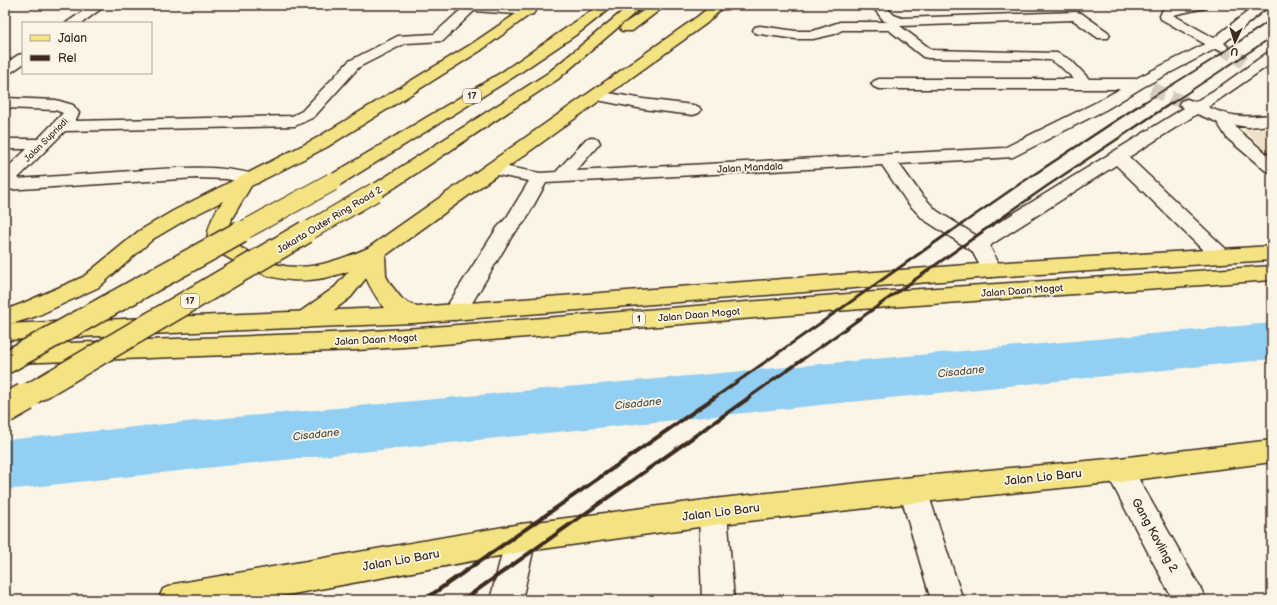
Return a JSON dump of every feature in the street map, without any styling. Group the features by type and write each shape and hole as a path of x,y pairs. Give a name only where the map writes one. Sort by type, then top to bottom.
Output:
{"main road":[{"name":"17","path":"5,363 332,182 522,65 577,29 608,5"},
{"name":"Jakarta Outer Ring Road 2","path":"5,409 376,192 553,76 638,5"},
{"path":"553,76 593,51 660,5"},
{"path":"245,179 220,222 217,232 218,240 224,247 273,271 292,274 319,272 350,264 375,253 597,96 702,20 719,5"},
{"path":"5,318 29,310 91,282 146,235 245,179 322,143 475,48 533,8"},
{"path":"522,65 579,10"},
{"name":"Jalan Daan Mogot","path":"5,332 414,315 992,270 1272,252"},
{"path":"375,253 375,276 383,290 394,305 414,315"},
{"path":"305,320 343,292 375,253"},
{"name":"Jalan Daan Mogot","path":"5,354 404,338 868,300 1272,273"},
{"name":"Jalan Lio Baru","path":"174,600 521,538 713,512 913,490 1119,470 1272,451"}],"street":[{"path":"74,22 100,5"},
{"path":"876,5 889,18 902,22 1076,16 1104,35"},
{"path":"1201,5 1168,12 1166,16 1218,45"},
{"path":"879,84 1085,84 1144,87 1218,45 1264,5"},
{"path":"61,126 295,121 308,114 354,64 403,39 438,38 471,6 533,8"},
{"path":"760,30 796,35 814,35 830,31 840,26 892,26 928,54 1052,56 1059,58 1064,60 1085,84"},
{"path":"980,246 984,240 1118,157 1190,105 1255,69 1272,56"},
{"path":"5,70 22,59"},
{"name":"Jalan Mandala","path":"493,169 540,178 1007,153 1101,106 1144,87"},
{"path":"597,96 642,104 693,110"},
{"name":"Jalan Supriadi","path":"5,103 56,105 67,108 71,113 68,119 5,180"},
{"path":"1190,105 1223,119 1248,122 1272,120"},
{"path":"1223,119 1233,134 1272,167"},
{"path":"561,177 592,143"},
{"path":"5,144 42,144"},
{"path":"1118,157 1221,256"},
{"path":"887,160 914,198 930,215 980,246 992,270"},
{"path":"5,185 165,174 216,173 245,179"},
{"path":"454,312 504,232 515,221 540,178"},
{"name":"Gang Kavling 2","path":"1119,470 1190,600"},
{"path":"913,490 947,600"},
{"path":"713,512 718,600"},
{"path":"506,600 521,538"}],"shaded area":[{"path":"1272,129 1272,155 1243,130"}],"waterway":[{"name":"Cisadane","path":"5,465 215,443 1272,341"}],"tunnel":[{"path":"1221,47 1244,62"},
{"path":"1151,89 1184,103 1182,102"}],"railway":[{"path":"1143,103 1215,58 1272,19"},
{"path":"1172,103 1272,37"},
{"path":"949,233 1018,185 1144,102"},
{"path":"980,233 1047,186 1173,102"},
{"path":"714,398 950,232"},
{"path":"748,398 982,232"},
{"path":"424,600 715,397"},
{"path":"463,600 750,397"}]}
